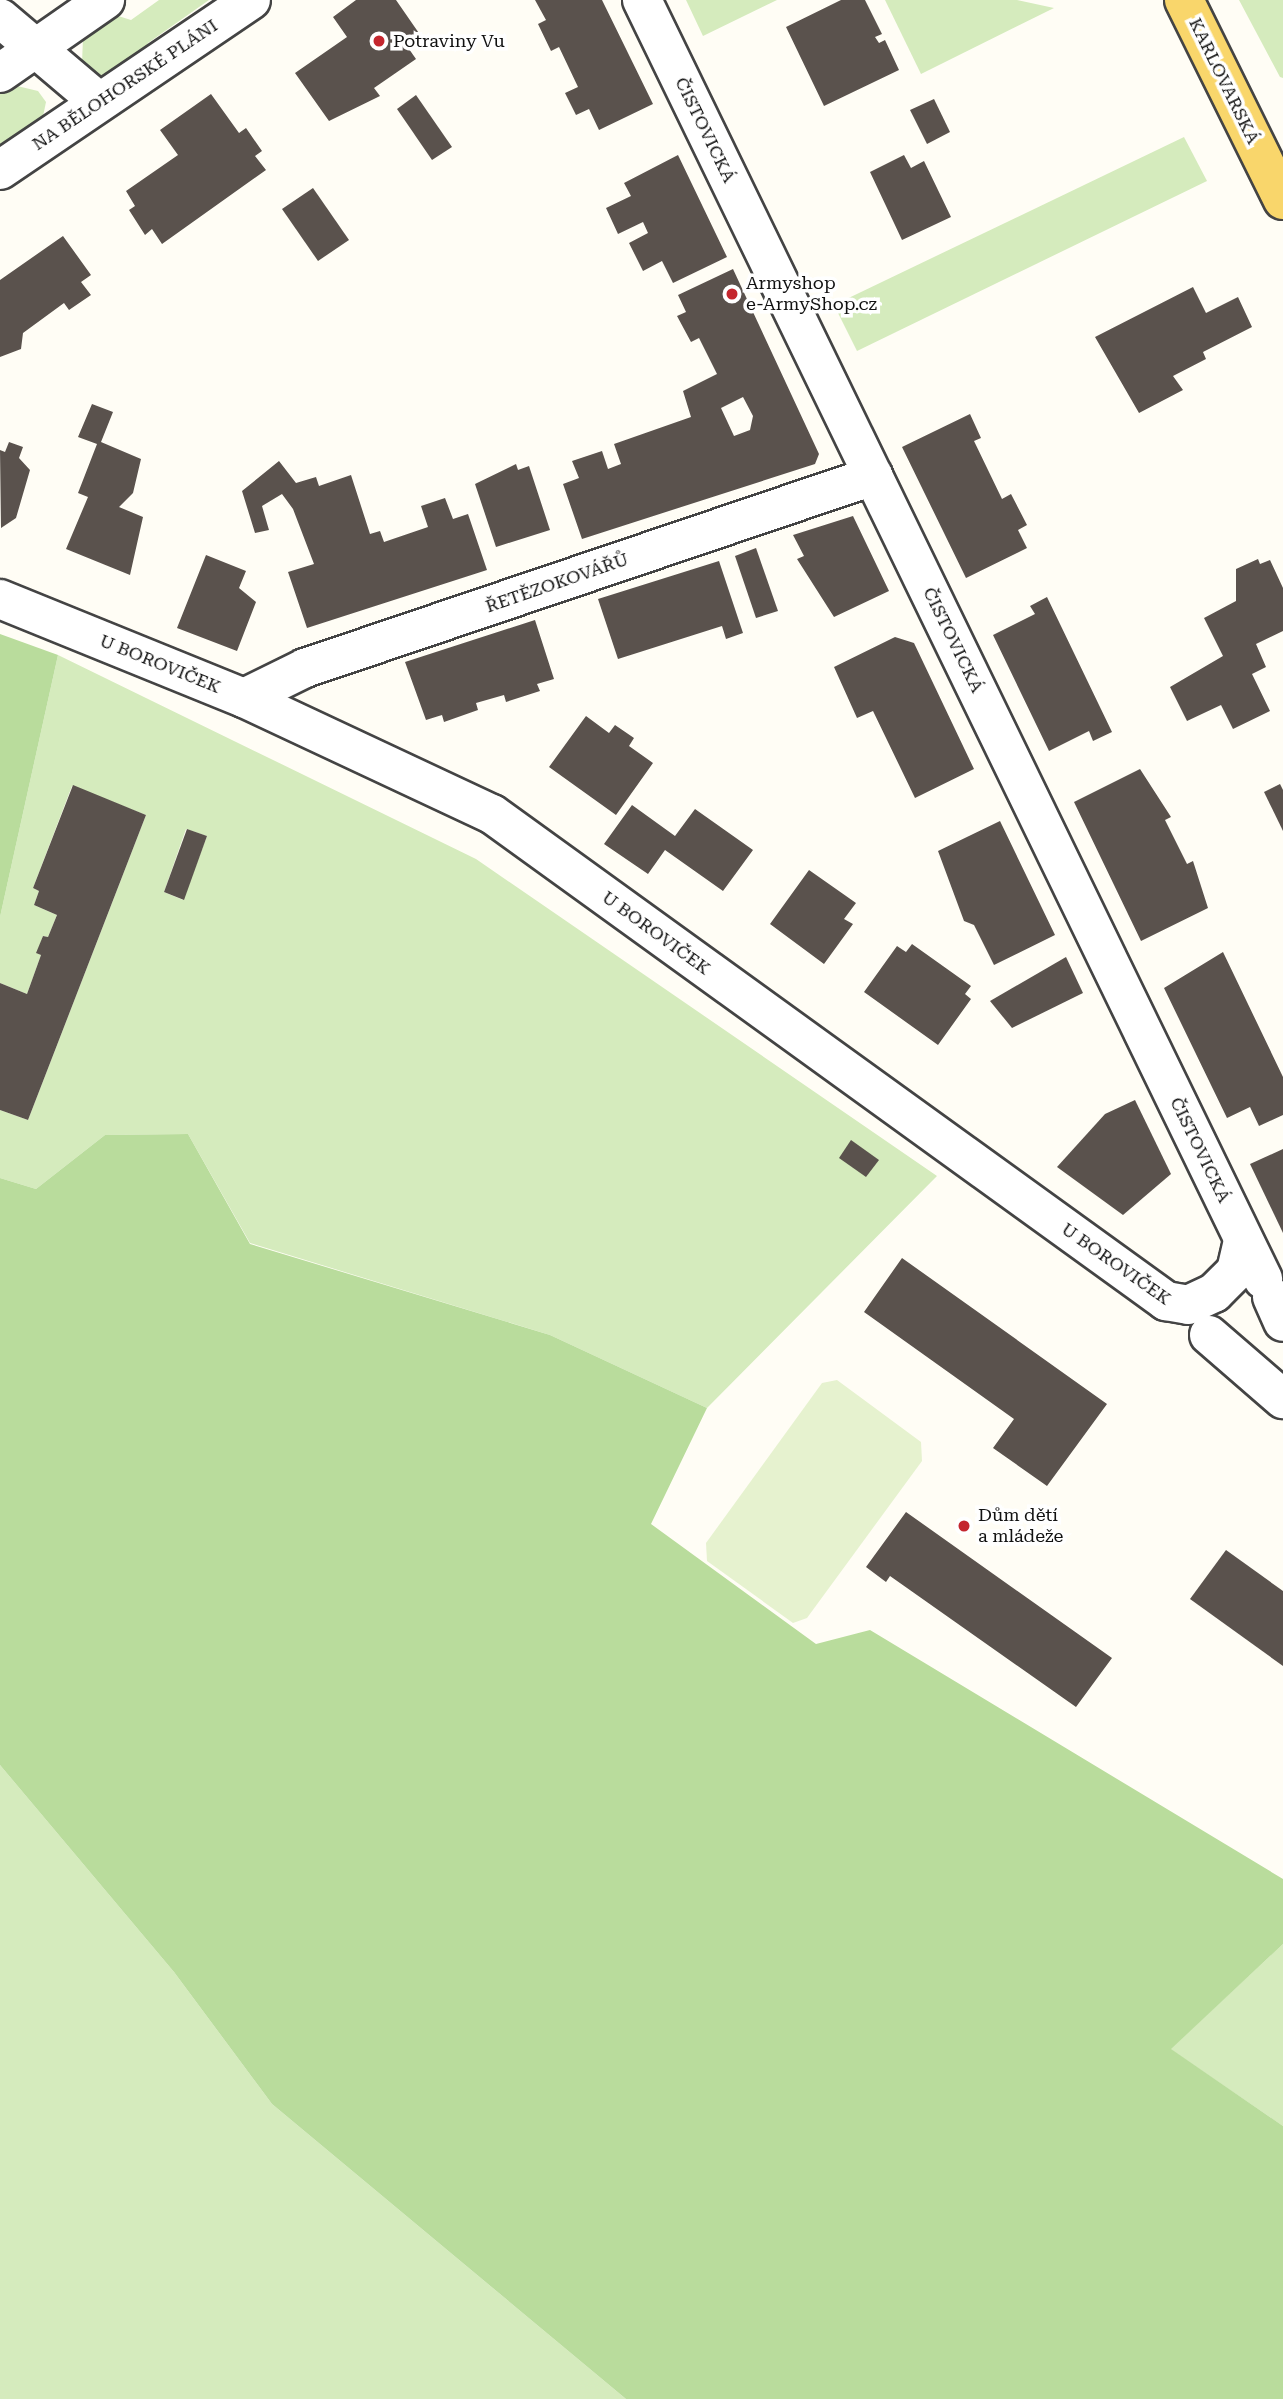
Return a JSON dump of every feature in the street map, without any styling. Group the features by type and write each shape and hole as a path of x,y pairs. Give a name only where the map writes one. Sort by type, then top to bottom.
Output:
{"main road":[{"name":"KARLOVARSKÁ","path":"1184,0 1283,200"}],"street":[{"path":"0,73 105,0"},
{"name":"NA BĚLOHORSKÉ PLÁNI","path":"0,170 251,0"},
{"name":"ČISTOVICKÁ","path":"642,0 1242,1244 1272,1299"},
{"path":"0,18 99,102"},
{"name":"ŘETĚZOKOVÁŘŮ","path":"244,698 305,668 873,476"},
{"name":"U BOROVIČEK","path":"0,599 244,698 492,814 1166,1301 1188,1305 1214,1293 1236,1271 1242,1244"},
{"path":"1209,1335 1283,1399"}],"green space":[{"path":"159,0 209,0 148,43 145,58 103,80 82,63 83,38 112,14 131,20"},
{"path":"686,0 777,0 703,36"},
{"path":"885,0 1017,0 1054,8 921,74"},
{"path":"1239,0 1283,0 1283,78 1280,77"},
{"path":"13,85 38,91 46,102 41,126 15,147 0,145 0,93"},
{"path":"1184,137 1207,181 857,351 834,305"},
{"path":"0,634 58,655 0,917"},
{"path":"58,655 476,859 937,1176 707,1408 550,1335 250,1243 188,1134 105,1135 36,1189 0,1178 0,1110 28,1120 146,815 72,786 33,888 39,891 34,905 57,915 48,937 43,936 37,953 41,955 27,994 0,983 0,917","holes":["186,829 207,836 183,900 164,892"]},
{"path":"188,1134 250,1244 550,1335 707,1408 651,1524 816,1644 870,1630 1283,1879 1283,1944 1171,2049 1283,2126 1283,2399 626,2399 272,2104 174,1972 0,1765 0,1178 36,1189 105,1135"},
{"path":"837,1380 921,1442 922,1461 807,1618 793,1623 707,1561 706,1543 822,1383"},
{"path":"0,1765 174,1972 272,2104 626,2399 0,2399"},
{"path":"1283,1944 1283,2126 1170,2049"}],"building":[{"path":"356,0 396,0 423,39 409,49 416,59 374,88 380,96 329,121 295,73 347,37 333,17"},
{"path":"535,0 602,0 653,104 599,130 589,109 576,115 565,93 578,87 559,47 551,51 538,24 546,20"},
{"path":"841,0 865,0 882,34 875,37 879,43 885,40 899,70 824,106 786,27"},
{"path":"211,94 239,133 246,128 262,151 255,156 266,170 162,244 152,229 145,235 129,210 135,206 126,191 178,155 160,130"},
{"path":"416,95 452,147 432,160 397,109"},
{"path":"934,99 950,132 927,144 910,110"},
{"path":"678,155 727,257 673,283 662,261 643,271 629,243 648,233 643,222 618,234 606,208 631,196 624,183"},
{"path":"904,155 911,168 924,161 951,217 902,240 870,172"},
{"path":"313,188 349,240 318,261 282,209"},
{"path":"63,236 91,275 81,282 91,295 69,310 64,303 23,333 21,349 0,357 0,280"},
{"path":"733,269 819,454 815,464 582,539 563,484 579,478 572,461 602,451 608,469 621,464 614,444 691,417 683,391 717,374 699,338 691,342 677,316 686,312 678,295","holes":["743,397 753,416 750,430 734,436 721,408"]},
{"path":"1193,287 1206,313 1238,297 1252,327 1203,352 1206,359 1173,376 1183,390 1139,413 1095,337"},
{"path":"92,404 113,412 101,442 141,459 133,493 119,507 143,517 130,575 66,549 88,497 78,493 97,444 78,437"},
{"path":"970,414 981,438 974,441 1002,499 1011,494 1027,525 1018,530 1027,548 966,578 902,447"},
{"path":"9,442 23,447 19,458 30,470 16,518 1,528 0,450 5,452"},
{"path":"279,461 296,483 316,477 319,486 351,475 370,534 380,531 384,542 428,527 421,506 445,498 453,519 468,514 487,570 307,628 288,572 314,564 293,509 282,494 262,506 269,530 255,533 242,491"},
{"path":"516,464 518,470 529,466 550,530 496,547 475,484"},
{"path":"853,516 889,591 834,617 797,559 804,556 793,535"},
{"path":"756,548 778,611 756,618 735,556"},
{"path":"206,555 246,571 239,588 256,602 237,651 177,628"},
{"path":"1258,559 1260,564 1270,560 1283,588 1283,631 1256,644 1266,667 1252,674 1270,711 1233,729 1221,705 1187,721 1170,687 1223,656 1204,618 1236,601 1236,569"},
{"path":"719,561 743,633 726,639 722,626 618,659 598,599"},
{"path":"1047,597 1112,732 1093,741 1089,731 1049,751 993,635 1035,614 1030,606"},
{"path":"535,620 554,679 537,684 540,691 506,702 504,695 476,703 478,710 444,722 442,715 426,720 405,662"},
{"path":"895,637 914,643 974,769 915,798 873,711 857,718 834,667"},
{"path":"586,716 609,733 615,725 634,738 629,746 653,763 616,815 549,767"},
{"path":"1140,769 1171,817 1165,820 1187,864 1193,861 1208,908 1141,941 1074,802"},
{"path":"1280,784 1283,790 1283,831 1264,792"},
{"path":"73,785 146,815 28,1120 0,1110 0,983 27,994 41,955 36,953 43,936 48,937 57,915 34,905 39,891 33,888"},
{"path":"632,805 675,836 695,809 753,850 723,891 665,850 648,874 604,844"},
{"path":"1000,821 1055,935 994,965 974,925 964,921 938,851"},
{"path":"187,829 207,836 184,900 164,892"},
{"path":"809,870 856,903 844,919 853,924 824,964 770,924"},
{"path":"912,944 971,986 965,994 971,999 938,1045 864,992 897,946 906,952"},
{"path":"1223,952 1283,1077 1283,1115 1259,1126 1250,1107 1227,1118 1164,988"},
{"path":"1066,957 1083,993 1012,1028 990,1001"},
{"path":"1135,1100 1171,1174 1123,1215 1057,1167 1105,1114"},
{"path":"851,1140 879,1160 866,1177 839,1158"},
{"path":"1283,1149 1283,1233 1250,1164"},
{"path":"902,1258 1107,1404 1047,1486 993,1448 1014,1419 864,1312"},
{"path":"906,1512 1112,1658 1076,1707 890,1576 886,1582 866,1567"},
{"path":"1226,1550 1283,1591 1283,1666 1190,1599"}],"place":[{"name":"Potraviny Vu","path":"379,41"},
{"name":"Armyshop e-ArmyShop.cz","path":"732,294"},
{"name":"Dům dětí a mládeže","path":"964,1526"}]}
